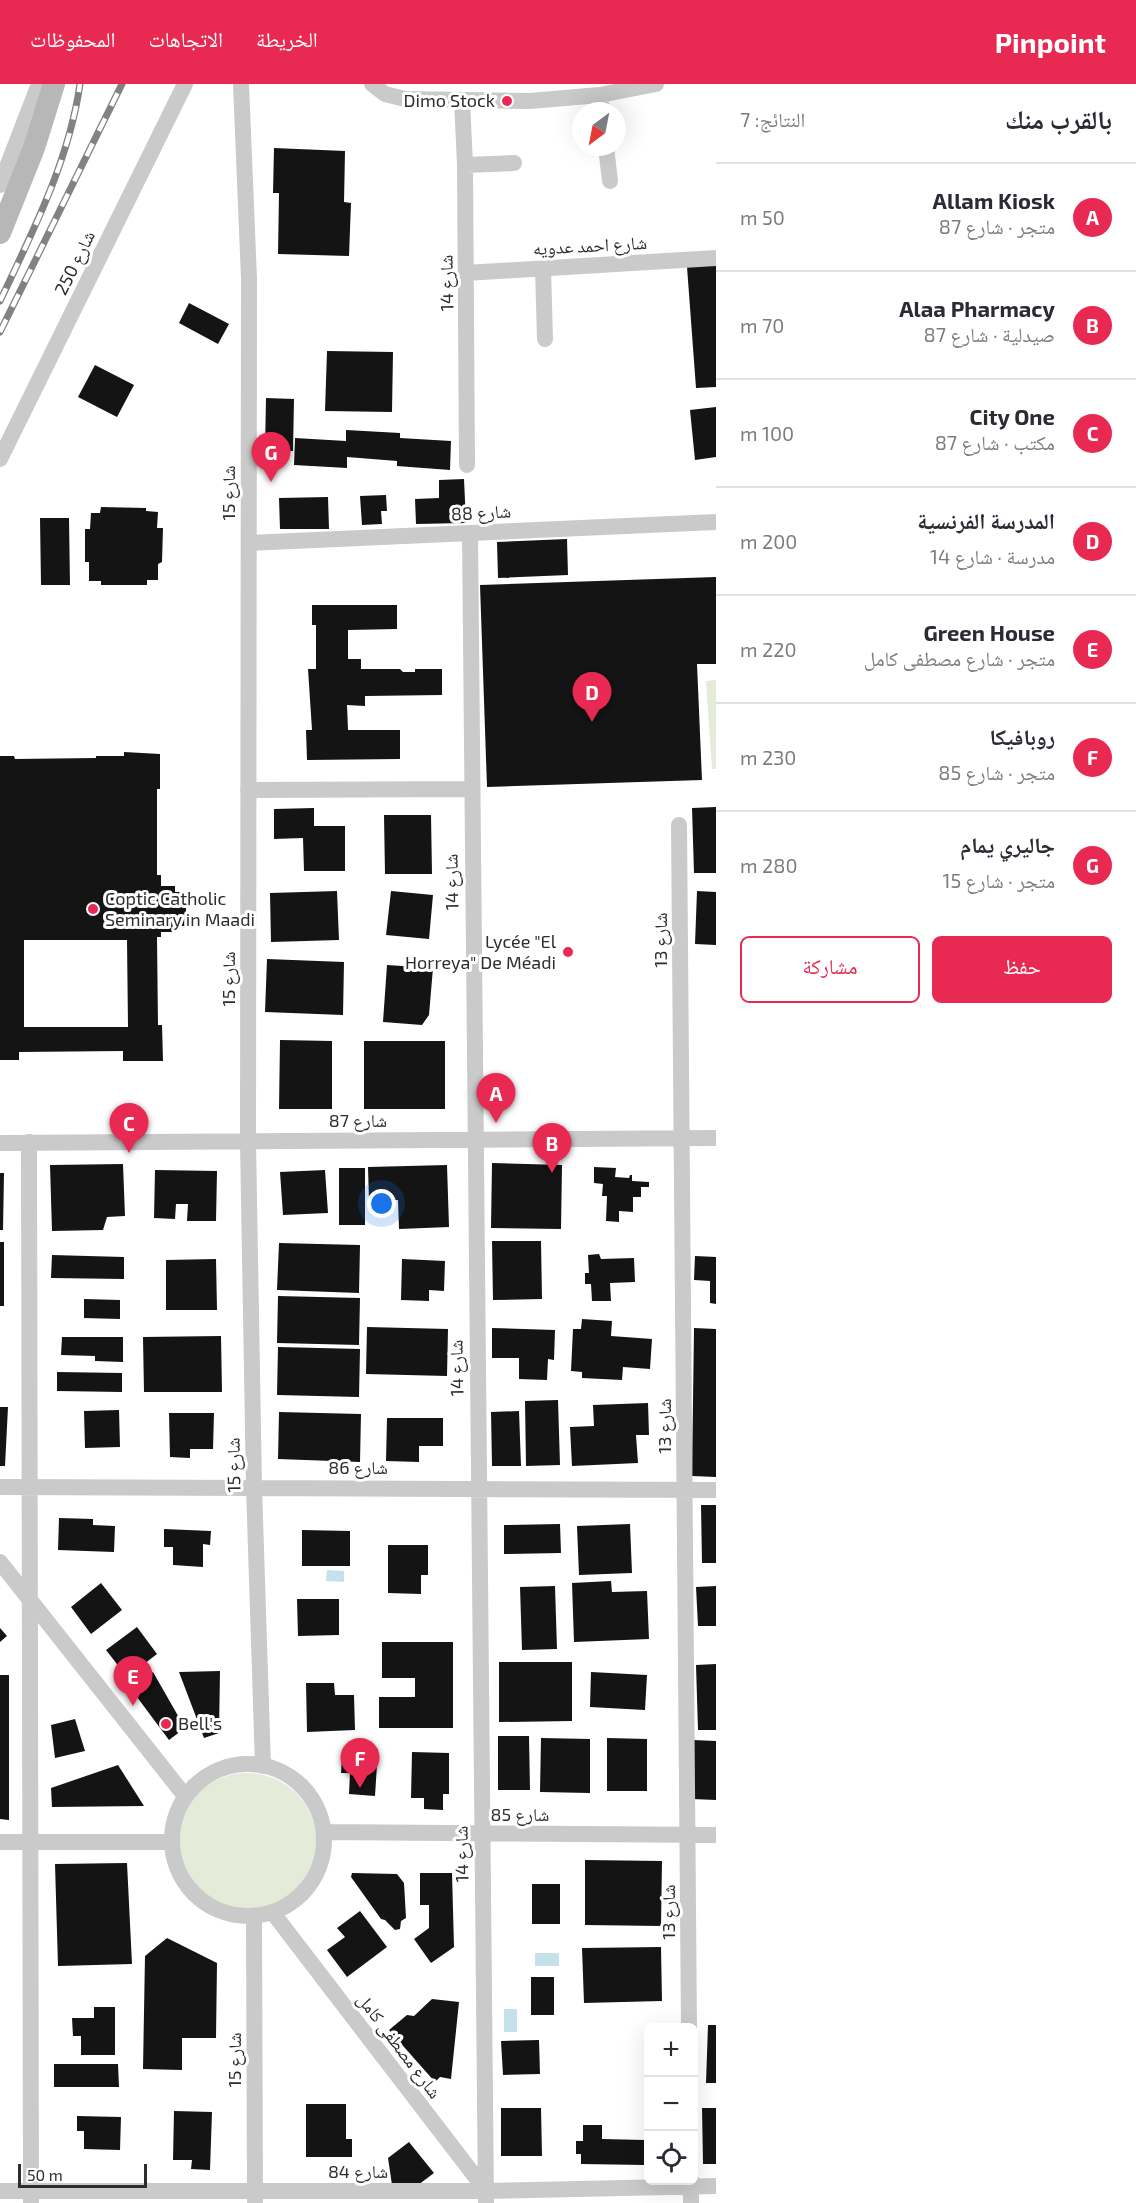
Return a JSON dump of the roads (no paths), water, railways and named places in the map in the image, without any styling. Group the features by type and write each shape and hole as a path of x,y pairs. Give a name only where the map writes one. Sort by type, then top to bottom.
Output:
{"main road":[{"path":"0,233 34,148 48,86"}],"street":[{"name":"شارع 250","path":"0,459 185,84"},
{"name":"شارع 15","path":"241,84 249,279 248,1141 254,1487 263,1766"},
{"path":"372,84 395,98 572,102"},
{"path":"604,102 656,84"},
{"path":"1,179 48,86"},
{"name":"شارع 14","path":"462,100 465,165 467,465"},
{"path":"607,156 610,181"},
{"path":"465,165 514,163"},
{"name":"شارع احمد عدويه","path":"466,273 716,258"},
{"path":"543,268 545,339"},
{"name":"شارع 88","path":"249,543 716,522"},
{"name":"شارع 14","path":"470,533 474,1140 488,2199"},
{"path":"248,790 471,789"},
{"name":"شارع 13","path":"680,825 690,2023"},
{"name":"شارع 87","path":"0,1143 716,1138"},
{"path":"29,1142 31,2197"},
{"name":"شارع 86","path":"0,1487 716,1490"},
{"path":"0,1562 185,1796"},
{"path":"241,1764 263,1766 278,1770 292,1778 304,1789 317,1809 324,1832 324,1852 318,1873 307,1890 291,1904 273,1913 254,1917 227,1914 202,1902 183,1881 175,1863 171,1842 173,1826 177,1811 185,1796 200,1780 219,1769 241,1764"},
{"name":"شارع 85","path":"324,1832 716,1835"},
{"path":"0,1842 171,1842"},
{"name":"شارع مصطفى كامل","path":"273,1913 488,2199"},
{"name":"شارع 15","path":"254,1917 255,2197"},
{"name":"شارع 84","path":"698,2184 716,2186"},
{"name":"شارع 84","path":"0,2191 31,2197 488,2199 666,2185"},
{"path":"691,2185 691,2203"}],"water":[{"path":"327,1570 344,1571 344,1582 326,1581"},
{"path":"535,1953 559,1953 559,1966 535,1966"},
{"path":"504,2009 517,2009 517,2032 504,2032"}],"railway":[{"path":"0,301 59,168 68,141 80,84"},
{"path":"0,332 122,84"}],"place":[{"name":"Dimo Stock","path":"507,101"},
{"name":"جاليري يمام","path":"271,482"},
{"name":"المدرسة الفرنسية","path":"592,722"},
{"name":"Coptic Catholic Seminary in Maadi","path":"93,909"},
{"name":"Lycée \"El Horreya\" De Méadi","path":"568,952"},
{"name":"Allam Kiosk","path":"496,1123"},
{"name":"City One","path":"129,1153"},
{"name":"Alaa Pharmacy","path":"552,1173"},
{"name":"Green House","path":"133,1706"},
{"name":"Bell's","path":"166,1724"},
{"name":"روبافيكا","path":"360,1788"}]}
